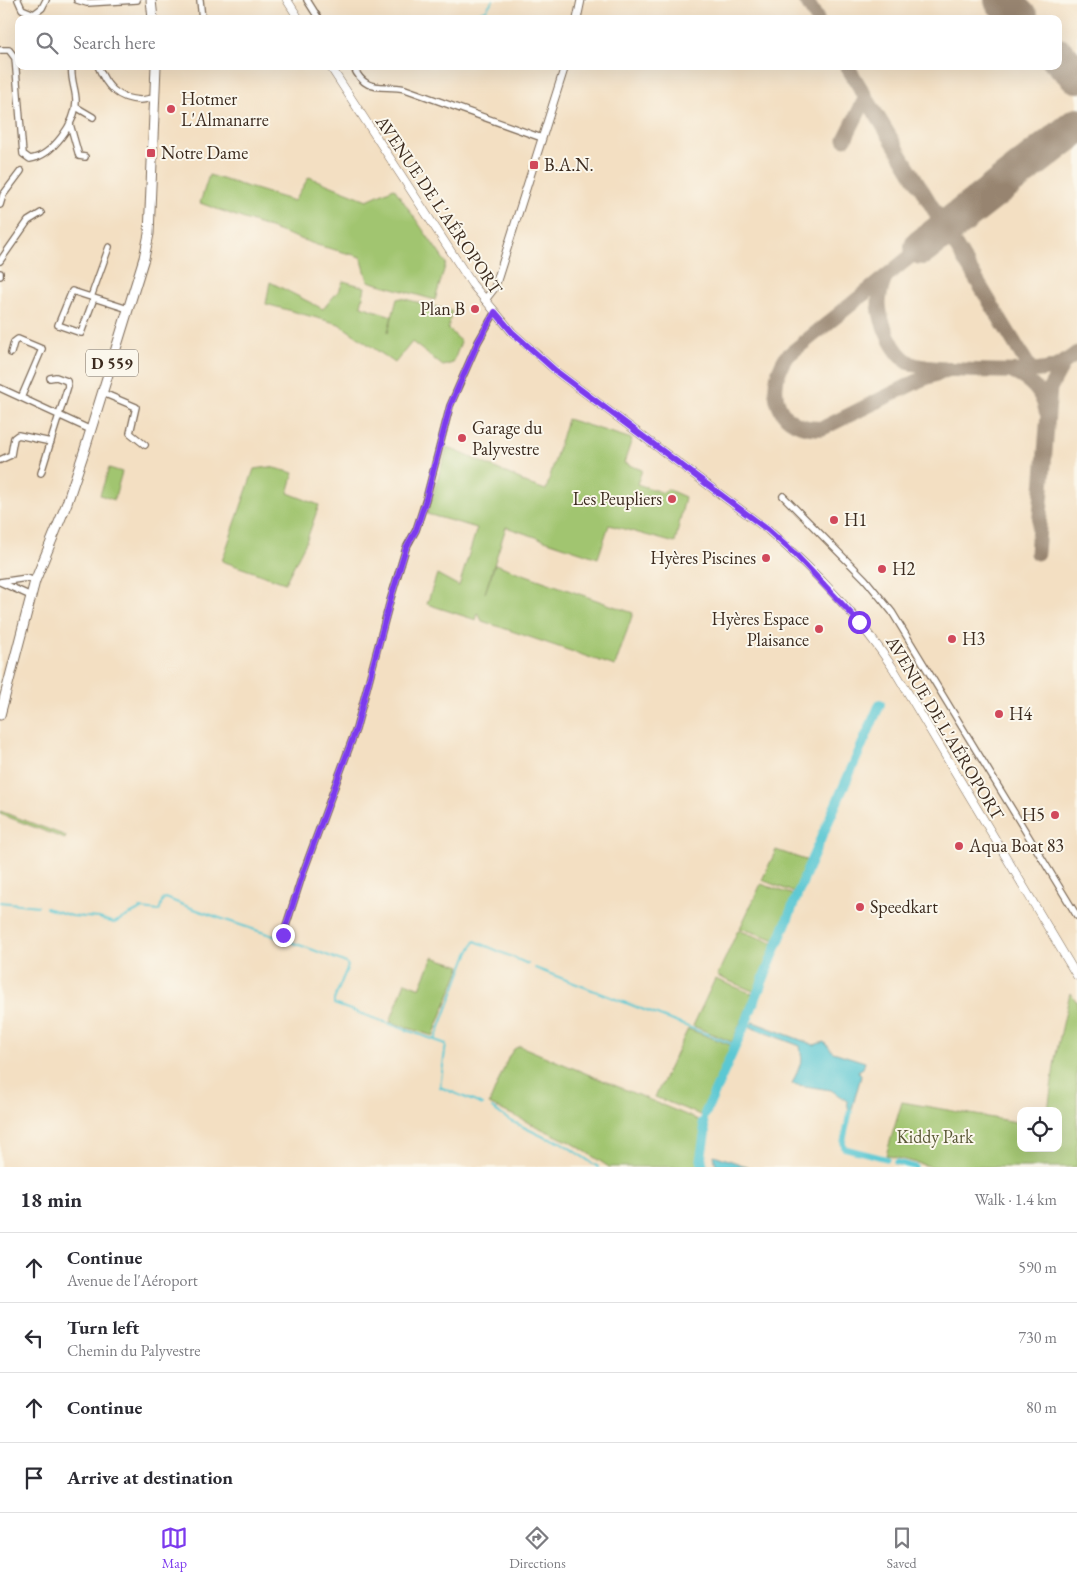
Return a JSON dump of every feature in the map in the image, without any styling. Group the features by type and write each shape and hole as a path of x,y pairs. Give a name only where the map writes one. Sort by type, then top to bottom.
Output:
{"main road":[{"path":"151,0 152,15"},
{"path":"287,0 296,15"},
{"name":"D 559","path":"0,715 30,596 67,503 91,430 149,234 156,70"},
{"name":"AVENUE DE L'AÉROPORT","path":"333,70 454,259 512,332 557,372 768,530 795,554 859,622 893,668 1077,976"}],"street":[{"path":"18,0 22,9 34,14 42,8 46,0"},
{"path":"77,0 87,3 137,0"},
{"path":"200,0 202,15"},
{"path":"307,0 316,15"},
{"path":"577,15 581,0"},
{"path":"0,50 9,50 15,58"},
{"path":"16,70 24,156 30,159 39,156 52,146 70,124 76,107 72,70"},
{"path":"100,70 107,85 115,93 141,100 148,105 156,102"},
{"path":"356,70 362,80 381,89 395,87 405,89 542,138"},
{"path":"485,300 495,287 564,70"},
{"path":"76,107 94,117"},
{"path":"70,124 79,156 85,157"},
{"path":"0,205 2,195 21,171"},
{"path":"0,261 28,221 41,213"},
{"path":"109,247 92,298 80,333 58,325 72,291 92,298 128,309"},
{"path":"283,935 303,873 356,729 390,601 406,548 416,530 426,499 450,406 478,342 495,312"},
{"path":"11,353 14,342 18,339 42,349 21,398"},
{"path":"41,473 68,386 67,381 56,377 50,378"},
{"path":"0,388 91,430"},
{"path":"103,393 136,408 130,433 145,445"},
{"path":"0,460 11,455 14,438 18,435 51,442"},
{"path":"783,496 865,580 892,612 1077,916"},
{"path":"0,582 27,578 35,581"},
{"path":"0,582 30,596"}],"green space":[{"path":"209,175 294,201 309,177 367,200 394,188 446,263 435,300 368,281 361,257 317,245 200,203"},
{"path":"343,281 365,287 361,306 392,316 388,332 397,299 401,298 452,311 448,328 461,342 453,363 443,366 412,342 395,363 339,324 266,304 270,282 323,309 340,289"},
{"path":"567,419 632,439 624,463 642,470 637,484 664,493 667,489 685,497 675,543 609,525 598,558 506,527 485,593 495,564 633,613 615,666 482,621 478,613 476,620 427,604 437,574 459,586 477,528 427,514 447,447 522,480 522,482 546,490"},
{"path":"270,467 294,473 288,493 319,505 306,542 285,583 222,561 254,469"},
{"path":"109,468 122,472 114,500 100,495"},
{"path":"0,811 66,836 65,839 0,814"},
{"path":"776,850 808,861 795,893 762,880"},
{"path":"761,884 794,895 776,940 740,928"},
{"path":"738,930 774,943 755,992 717,976"},
{"path":"433,957 461,966 433,1036 390,1022 405,982 420,988"},
{"path":"715,979 753,994 732,1042 693,1026"},
{"name":"Kiddy Park","path":"1070,993 1077,1002 1077,1167 933,1167 886,1155 902,1102 1017,1122 1017,1152 1062,1152 1062,1107 1049,1107 1055,1059"},
{"path":"688,1029 733,1046 703,1116 655,1097"},
{"path":"520,1046 703,1122 700,1167 609,1167 574,1144 489,1104 509,1056 514,1049"}],"water":[{"path":"753,1022 814,1045 824,1042 833,1052 865,1062 863,1068 858,1071 861,1076 851,1112 849,1112 847,1101 831,1090 792,1084 802,1060 800,1046 750,1027"},
{"path":"714,1155 749,1167 716,1167"}],"waterway":[{"path":"477,15 477,13 486,10 493,0"},
{"path":"705,1114 746,1022 811,861 880,704"},
{"path":"46,908 72,916 99,918 114,923 141,909 159,911 163,899 166,898 301,945 346,963 348,966 334,1004 446,1044 440,1087 483,1105"},
{"path":"0,902 38,906"},
{"path":"435,1040 467,956 475,941 528,964"},
{"path":"535,968 735,1045"},
{"path":"746,1022 751,1025"},
{"path":"492,1108 509,1120 546,1138 559,1141 598,1167"},
{"path":"850,1112 843,1142 844,1148 887,1159"},
{"path":"703,1122 705,1133 701,1157 703,1167"},
{"path":"896,1162 915,1167"}],"taxiway":[{"path":"806,0 815,15"},
{"path":"849,70 1031,370"},
{"path":"845,139 866,97"},
{"path":"922,247 786,357 779,370 776,396 779,407 795,423 808,427 823,428 920,380 950,369"},
{"path":"885,278 879,300 882,320 888,337 898,353 910,363 935,368 1000,371 1037,370 1055,367 1077,353"},
{"path":"1037,553 1050,388 1064,363"},
{"path":"1012,372 1034,387 1042,398 1046,411"}],"runway":[{"path":"1002,0 1017,15"},
{"path":"1062,60 1077,75"},
{"path":"922,247 1077,126"}],"place":[{"name":"Hotmer L'Almanarre","path":"171,109"},
{"name":"Notre Dame","path":"151,153"},
{"name":"B.A.N.","path":"534,165"},
{"name":"Plan B","path":"475,309"},
{"name":"Garage du Palyvestre","path":"462,438"},
{"name":"Les Peupliers","path":"672,499"},
{"name":"H1","path":"834,520"},
{"name":"Hyères Piscines","path":"766,558"},
{"name":"H2","path":"882,569"},
{"name":"Hyères Espace Plaisance","path":"819,629"},
{"name":"H3","path":"952,639"},
{"name":"H4","path":"999,714"},
{"name":"H5","path":"1055,815"},
{"name":"Aqua Boat 83","path":"959,846"},
{"name":"Speedkart","path":"860,907"}],"route":[{"path":"283,935 303,873 364,705 390,601 406,548 416,530 426,499 450,406 478,342 495,312 512,332 557,372 768,530 795,554 859,622"}]}
